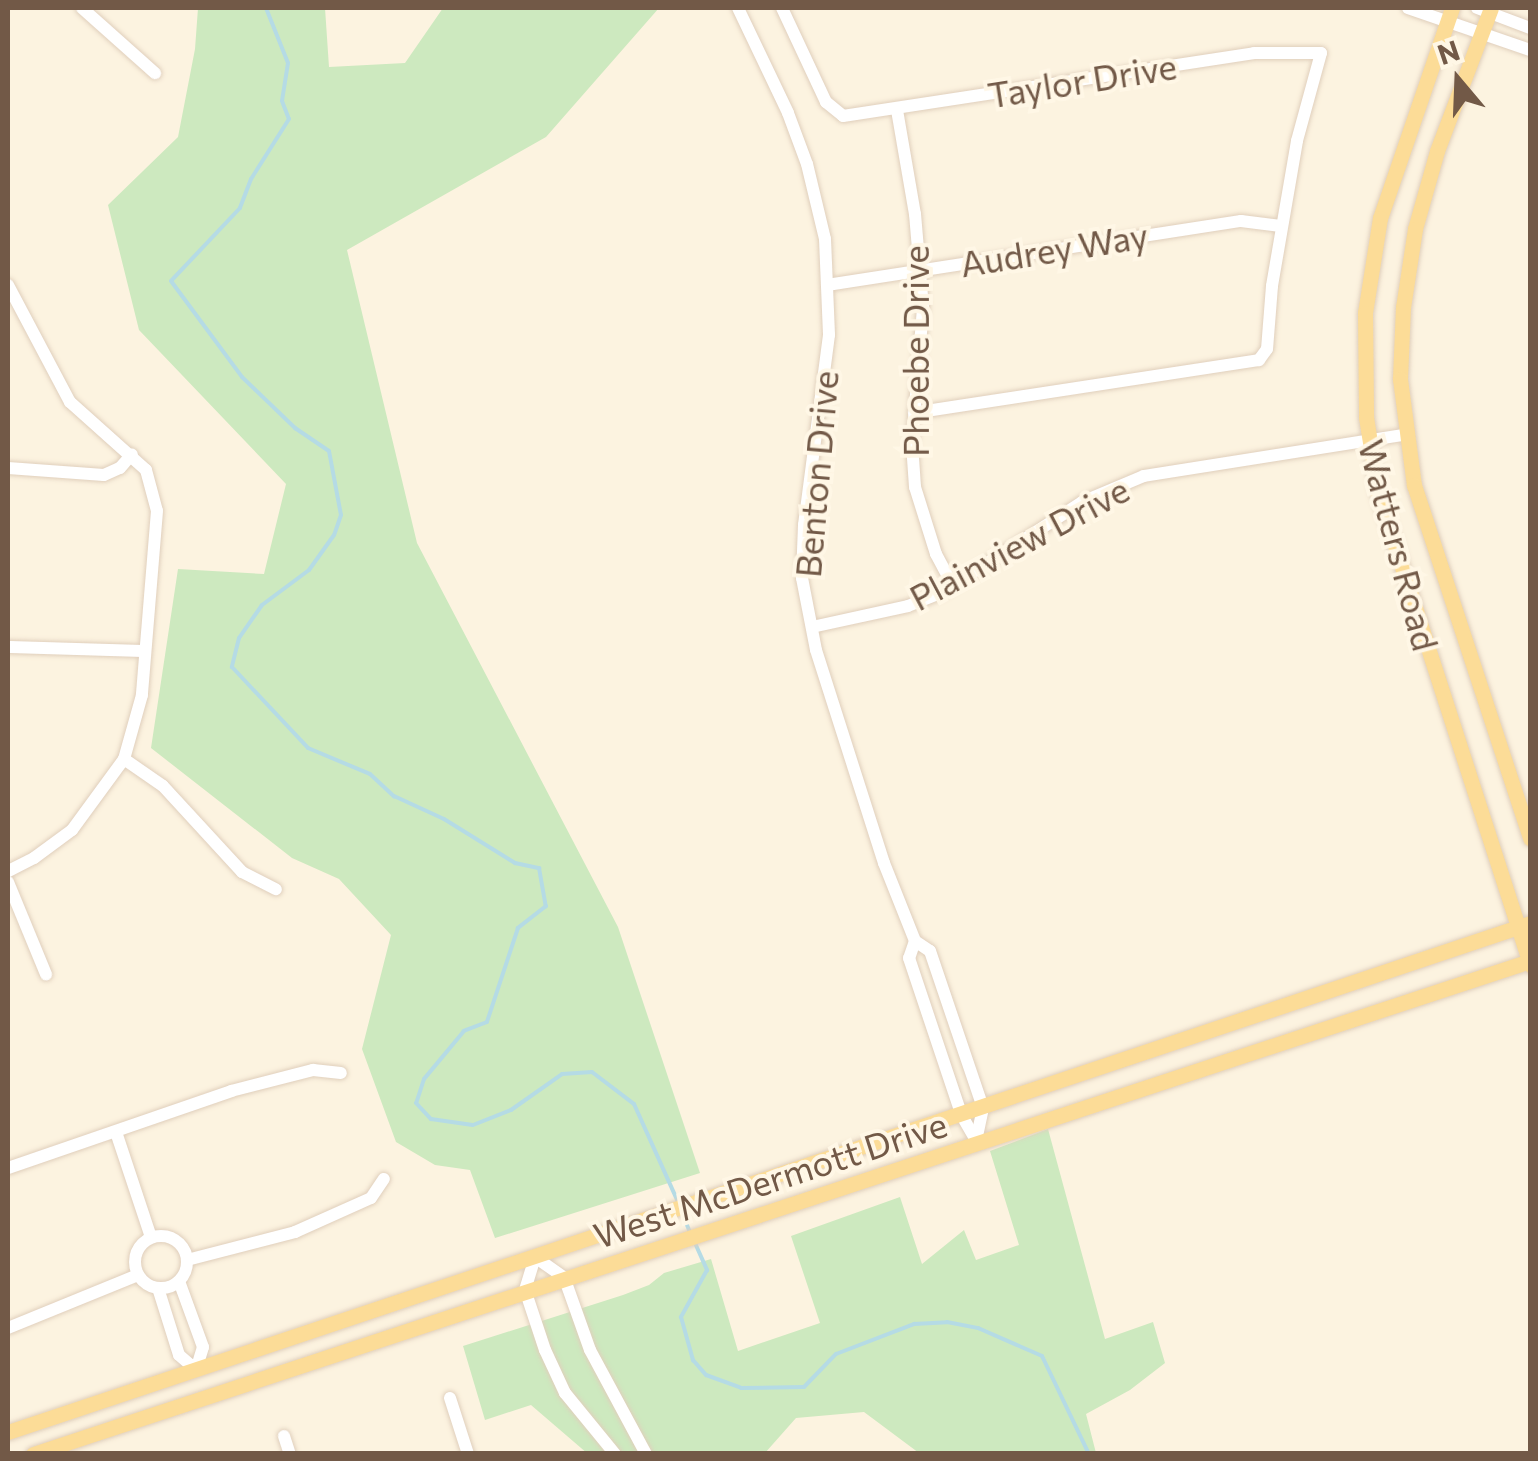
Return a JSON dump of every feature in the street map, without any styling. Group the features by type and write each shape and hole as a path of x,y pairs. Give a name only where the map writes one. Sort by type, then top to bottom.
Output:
{"main road":[{"name":"Watters Road","path":"1486,9 1482,35 1437,150 1408,267 1400,340 1404,435 1414,485 1530,838"},
{"name":"Watters Road","path":"1449,15 1388,189 1374,249 1365,313 1368,442 1378,493 1524,926 1530,962"},
{"name":"West McDermott Drive","path":"8,1432 1524,926"},
{"name":"West McDermott Drive","path":"33,1454 1192,1069 1283,1044 1530,962"},
{"path":"1273,1012 1283,1044"},
{"path":"196,1370 204,1396"}],"street":[{"path":"82,8 155,74"},
{"name":"Benton Drive","path":"738,8 770,68 807,164 825,239 829,335 804,525 802,578 812,628 835,715 914,941 909,958 962,1116 976,1140"},
{"name":"Taylor Drive","path":"782,8 826,102 842,116 1254,53 1322,53 1297,141 1281,226"},
{"path":"1408,8 1449,15 1482,35 1530,50"},
{"path":"1486,9 1530,28"},
{"name":"Phoebe Drive","path":"897,110 920,269 922,322 914,413 916,487 930,539 952,586"},
{"name":"Audrey Way","path":"827,285 1240,221 1281,226"},
{"path":"914,413 1248,362 1265,354 1281,226"},
{"path":"8,286 70,402 146,470 157,511 142,695 124,760 72,830 34,858 8,871"},
{"name":"Plainview Drive","path":"812,628 908,606 952,586 1082,502 1144,476 1404,435"},
{"path":"8,468 104,475 120,468 132,454"},
{"path":"8,647 145,652"},
{"path":"124,760 163,786 242,872 276,888"},
{"path":"8,882 46,974"},
{"name":"Benton Drive","path":"914,941 930,952 983,1108"},
{"path":"8,1168 231,1091 314,1070 341,1073"},
{"path":"976,1140 983,1108"},
{"path":"116,1132 151,1237"},
{"path":"188,1260 295,1232 371,1198 384,1179"},
{"path":"151,1237 177,1241 188,1260"},
{"path":"151,1237 134,1258 138,1275 158,1288 179,1355 196,1370 202,1347 179,1281 188,1260"},
{"path":"615,1454 565,1392 525,1290 535,1257 564,1277 590,1350 646,1454"},
{"path":"8,1328 138,1275"},
{"path":"158,1288 179,1281"},
{"path":"450,1398 468,1454"},
{"path":"284,1436 290,1454"}],"green space":[{"path":"198,8 325,8 329,67 405,63 443,8 659,8 546,137 347,250 417,543 618,927 700,1173 495,1238 470,1170 435,1165 396,1142 362,1049 391,935 339,879 292,858 151,748 178,569 264,574 286,484 139,330 108,205 178,137 195,49"},
{"path":"1048,1129 1105,1339 1153,1322 1165,1363 1130,1390 1086,1414 1096,1453 919,1453 864,1412 796,1418 765,1453 588,1454 531,1405 485,1420 463,1346 623,1295 649,1285 664,1273 711,1259 738,1351 820,1323 791,1236 900,1197 922,1264 964,1230 976,1260 1019,1245 990,1151"}],"waterway":[{"path":"266,8 288,63 282,101 289,119 251,179 240,208 171,281 242,377 295,428 329,451 341,515 334,535 309,570 262,605 239,638 232,667 308,748 370,774 394,796 444,819 515,863 539,868 546,906 518,928 487,1022 464,1031 424,1079 416,1103 431,1119 473,1125 511,1110 562,1074 592,1072 634,1104 678,1202"},
{"path":"681,1211 691,1234"},
{"path":"695,1243 707,1270 681,1317 693,1360 706,1375 741,1388 804,1387 836,1354 914,1324 947,1322 978,1328 1042,1356 1089,1454"}]}
